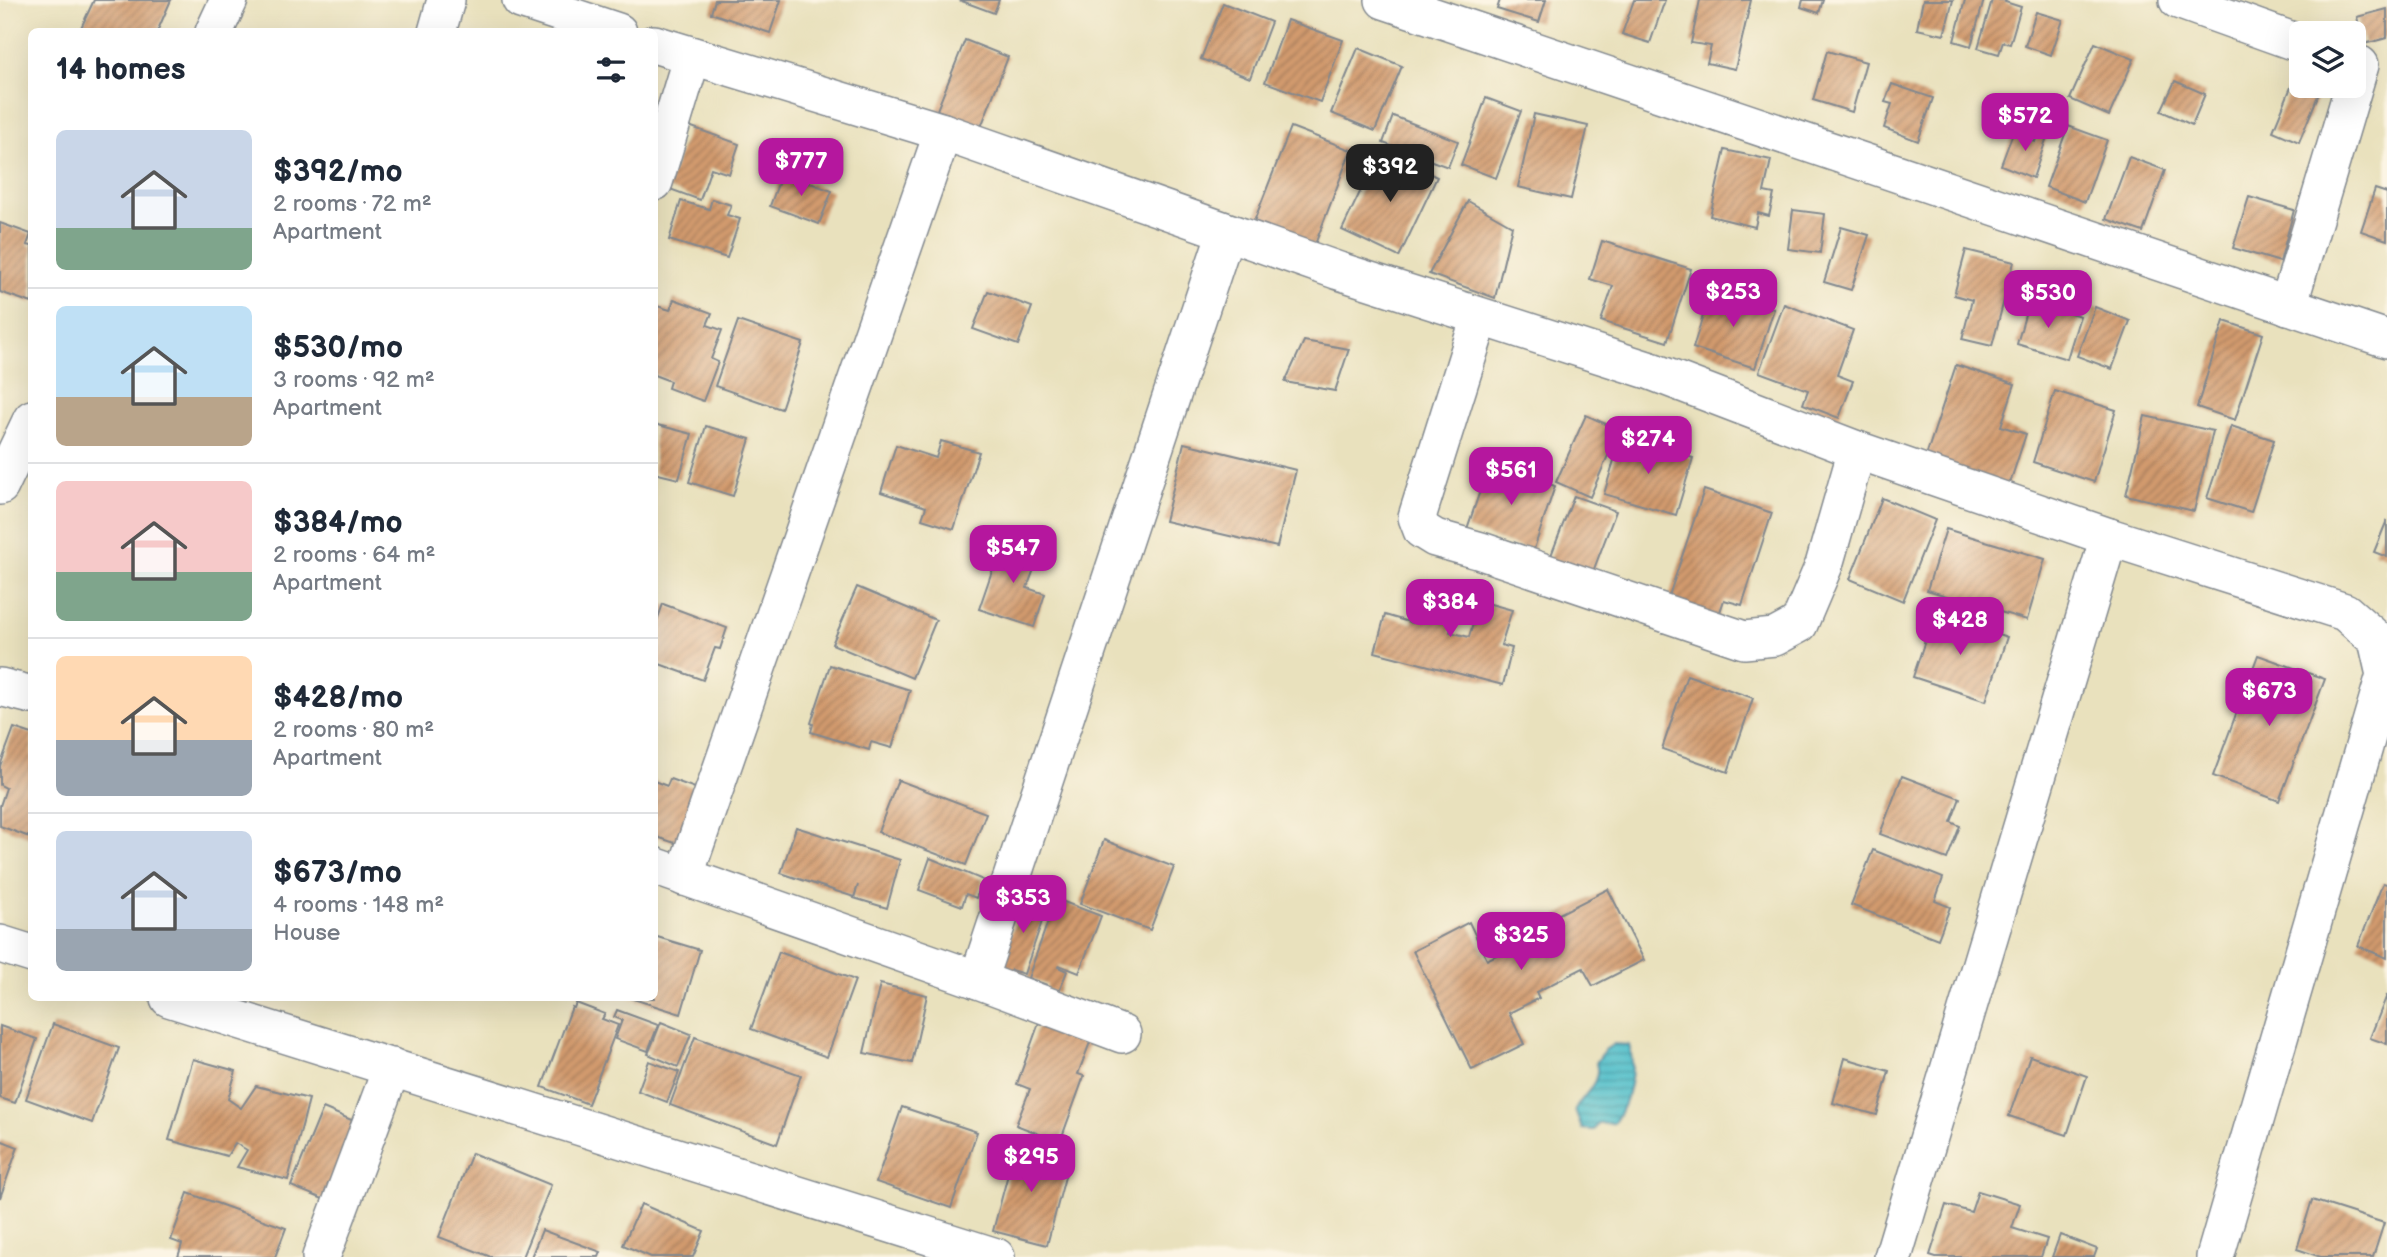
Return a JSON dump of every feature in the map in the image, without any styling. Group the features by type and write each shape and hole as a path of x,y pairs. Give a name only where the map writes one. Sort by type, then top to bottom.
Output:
{"street":[{"path":"216,28 229,0"},
{"path":"438,28 446,0"},
{"path":"521,0 606,28"},
{"path":"1384,0 2387,339"},
{"path":"2178,0 2289,40"},
{"path":"658,45 943,132 1226,232 1651,371 1857,450 2109,537 2345,612 2377,639 2385,675 2215,1257"},
{"path":"658,169 692,56"},
{"path":"2288,306 2367,60"},
{"path":"943,132 669,871 1122,1034"},
{"path":"978,980 1226,232"},
{"path":"1480,317 1417,517 1422,530 1435,538 1744,640 1774,637 1799,624 1824,565 1857,450"},
{"path":"0,486 28,427"},
{"path":"1893,1257 2109,537"},
{"path":"0,687 28,694"},
{"path":"0,944 28,953"},
{"path":"179,1001 996,1257"},
{"path":"321,1257 392,1068"}],"water":[{"path":"1614,1044 1629,1045 1631,1055 1630,1086 1623,1105 1614,1123 1598,1124 1594,1130 1582,1129 1575,1110 1594,1082 1596,1063 1605,1050"}],"building":[{"path":"94,0 171,0 159,28 81,28"},
{"path":"715,0 781,0 770,33 711,13"},
{"path":"959,0 999,0 994,13"},
{"path":"1500,0 1546,0 1539,22 1497,9"},
{"path":"1634,0 1665,0 1650,43 1622,34"},
{"path":"1700,0 1751,0 1735,69 1707,63 1711,46 1691,43"},
{"path":"1803,0 1823,0 1819,13 1801,7"},
{"path":"1923,0 1953,0 1944,35 1917,29"},
{"path":"1965,0 1984,0 1971,46 1954,41"},
{"path":"1992,0 2006,0 2005,2 2021,7 2010,44 2003,42 1999,54 1978,48"},
{"path":"1223,3 1271,22 1250,78 1201,59"},
{"path":"2387,9 2387,38 2366,43 2366,21 2358,21 2357,17"},
{"path":"2036,12 2063,20 2051,55 2025,46"},
{"path":"1287,20 1343,40 1320,102 1265,82"},
{"path":"965,40 1008,57 981,127 937,110"},
{"path":"2095,43 2134,59 2109,116 2070,99"},
{"path":"1358,48 1402,66 1375,131 1331,113"},
{"path":"1827,51 1866,62 1852,112 1813,100"},
{"path":"2175,81 2205,94 2192,125 2161,111"},
{"path":"1892,84 1933,98 1918,141 1884,128 1892,104 1885,102"},
{"path":"2289,92 2289,98 2317,98 2299,142 2273,131"},
{"path":"1486,98 1521,111 1496,178 1461,165"},
{"path":"1534,114 1588,126 1571,199 1518,187"},
{"path":"1393,116 1458,141 1448,167 1383,143"},
{"path":"2041,125 2050,128 2033,178 2001,165 2013,133 2035,142"},
{"path":"689,126 739,144 729,174 711,168 700,200 667,188"},
{"path":"2068,126 2107,140 2085,202 2046,187"},
{"path":"1291,127 1351,150 1314,247 1253,224"},
{"path":"1380,150 1437,177 1399,257 1342,230"},
{"path":"1725,150 1771,160 1764,192 1774,194 1769,216 1758,213 1755,227 1710,216"},
{"path":"2129,157 2165,170 2143,232 2106,219"},
{"path":"782,173 832,191 819,224 770,206"},
{"path":"2375,189 2387,193 2387,240 2361,231"},
{"path":"2249,197 2294,210 2280,262 2233,248"},
{"path":"712,199 731,205 727,215 740,219 727,258 669,240 681,201 709,209"},
{"path":"1468,201 1512,226 1495,298 1429,274"},
{"path":"1793,210 1825,214 1820,253 1788,249"},
{"path":"0,223 28,233 28,302 0,292"},
{"path":"1841,227 1869,235 1851,290 1824,282"},
{"path":"1602,241 1691,269 1667,342 1601,321 1613,286 1590,279"},
{"path":"1966,250 2014,262 1992,346 1962,339 1972,300 1954,295"},
{"path":"1711,290 1774,309 1755,368 1693,348"},
{"path":"988,291 1032,307 1018,345 973,329"},
{"path":"674,299 712,313 707,325 722,330 711,359 718,362 703,401 668,388 670,381 658,376 658,306 670,310"},
{"path":"2029,301 2080,316 2067,359 2017,344"},
{"path":"1784,304 1853,330 1837,375 1853,381 1839,418 1803,404 1808,390 1759,372"},
{"path":"2095,307 2130,321 2112,369 2077,356"},
{"path":"738,321 803,343 781,409 715,386"},
{"path":"2224,321 2263,334 2235,420 2197,407"},
{"path":"1304,341 1349,349 1335,391 1285,382"},
{"path":"1956,365 2015,384 2001,426 2026,434 2008,489 1924,462"},
{"path":"2055,391 2116,410 2094,482 2033,462"},
{"path":"1586,415 1619,430 1590,497 1556,482"},
{"path":"2145,416 2213,431 2194,511 2126,495"},
{"path":"658,425 692,434 679,479 658,474"},
{"path":"706,426 750,439 733,496 689,482"},
{"path":"2231,426 2274,440 2251,512 2207,498"},
{"path":"1621,437 1693,458 1676,515 1604,494"},
{"path":"941,441 979,452 954,529 922,519 926,507 881,492 896,445 936,458"},
{"path":"1184,443 1296,470 1277,547 1165,521"},
{"path":"1490,462 1555,486 1533,552 1467,529"},
{"path":"1704,490 1772,513 1742,605 1724,600 1718,618 1667,602"},
{"path":"1574,496 1616,511 1589,582 1547,566"},
{"path":"1882,498 1935,520 1903,601 1850,579"},
{"path":"2387,520 2387,557 2374,552"},
{"path":"1946,529 2045,559 2027,620 1927,590"},
{"path":"1003,539 1040,553 1027,588 1045,594 1034,627 979,609"},
{"path":"857,587 936,620 912,678 832,644"},
{"path":"1422,589 1459,601 1450,632 1469,637 1480,601 1512,610 1501,645 1512,648 1503,685 1375,652 1385,615 1412,623"},
{"path":"663,604 727,628 720,649 715,648 703,680 658,663 658,618"},
{"path":"1934,613 2007,637 1986,701 1913,677"},
{"path":"2258,655 2325,679 2279,801 2213,776"},
{"path":"830,665 910,690 892,748 871,742 869,750 811,732 811,723"},
{"path":"1687,675 1753,698 1728,772 1662,749"},
{"path":"14,728 28,733 28,836 0,826 0,806 6,788 0,785 0,766"},
{"path":"1902,776 1960,798 1951,822 1960,826 1947,859 1880,834"},
{"path":"670,779 698,789 678,844 658,837 658,783 667,786"},
{"path":"898,780 986,813 966,865 878,832"},
{"path":"796,827 900,860 887,908 854,898 858,885 854,897 781,873"},
{"path":"1104,840 1174,867 1150,930 1080,904"},
{"path":"1873,850 1943,878 1935,901 1950,907 1938,939 1851,905"},
{"path":"930,858 983,880 976,898 966,894 962,906 919,890"},
{"path":"2383,883 2387,884 2387,958 2358,946"},
{"path":"1608,889 1644,960 1593,986 1583,968 1536,992 1539,998 1509,1013 1524,1044 1472,1070 1413,951 1469,922 1487,960 1560,923 1557,915"},
{"path":"1025,893 1049,901 1024,974 1011,970 1008,978 997,974"},
{"path":"1056,899 1101,916 1079,973 1059,965 1058,967 1067,971 1058,994 1046,989 1047,985 1028,978"},
{"path":"658,937 700,950 681,1014 640,1001 658,1001"},
{"path":"779,952 855,980 827,1057 751,1029"},
{"path":"880,984 927,995 912,1063 864,1053"},
{"path":"2387,995 2387,1044 2370,1038"},
{"path":"576,1003 605,1014 602,1019 618,1025 588,1104 542,1087 572,1007 574,1008"},
{"path":"617,1010 658,1025 648,1051 615,1039 622,1020 614,1017"},
{"path":"1041,1017 1092,1037 1078,1074 1084,1076 1060,1142 1016,1125 1030,1089 1017,1084"},
{"path":"661,1022 691,1034 678,1067 648,1054"},
{"path":"53,1024 119,1048 92,1123 26,1099"},
{"path":"0,1026 37,1039 15,1103 0,1098"},
{"path":"695,1037 801,1075 777,1144 670,1105"},
{"path":"2030,1056 2087,1076 2067,1135 2009,1116"},
{"path":"1845,1058 1889,1071 1877,1115 1833,1103"},
{"path":"193,1059 236,1071 228,1099 241,1108 256,1086 309,1099 288,1180 237,1167 247,1150 235,1143 227,1156 169,1140"},
{"path":"649,1061 679,1072 667,1102 638,1091"},
{"path":"902,1107 977,1132 951,1208 876,1182"},
{"path":"323,1108 361,1124 330,1202 291,1186"},
{"path":"0,1140 18,1147 0,1198"},
{"path":"1016,1144 1070,1158 1047,1245 993,1231"},
{"path":"472,1153 551,1185 522,1257 491,1257 439,1237"},
{"path":"1978,1191 2020,1204 2012,1228 2047,1239 2041,1257 1930,1255 1946,1205 1971,1212"},
{"path":"188,1193 286,1228 275,1257 178,1257 182,1244 171,1240"},
{"path":"2312,1200 2384,1223 2373,1257 2321,1257 2297,1249"},
{"path":"641,1204 704,1231 693,1257 651,1257 623,1245"},
{"path":"542,1230 601,1252 599,1257 531,1257"},
{"path":"2060,1235 2097,1249 2094,1257 2052,1257"}]}
